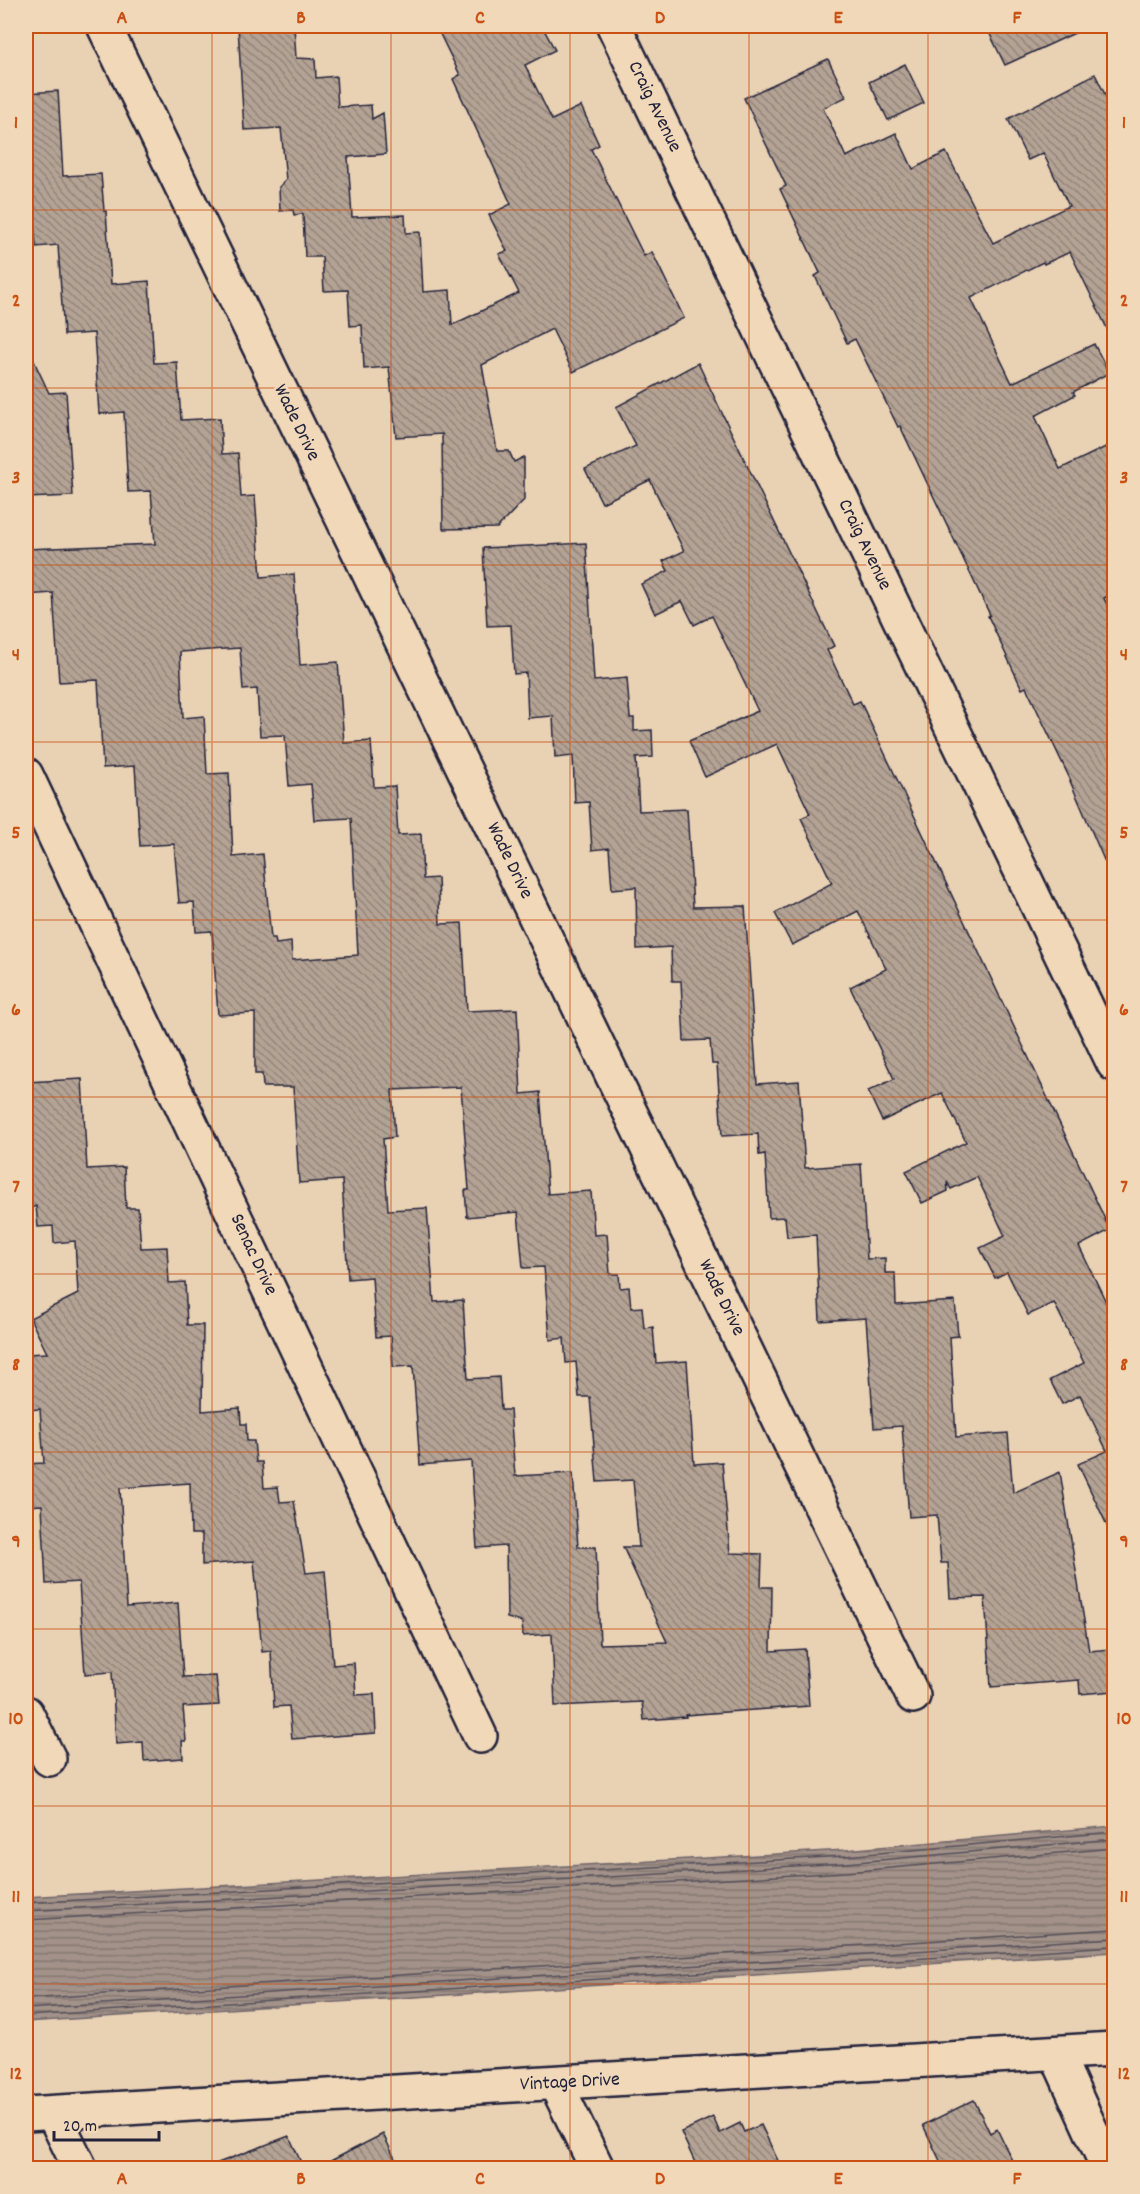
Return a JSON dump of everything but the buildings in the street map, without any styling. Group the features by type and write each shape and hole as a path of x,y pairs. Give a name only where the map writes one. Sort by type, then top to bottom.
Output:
{"street":[{"name":"Wade Drive","path":"104,26 914,1696"},
{"name":"Craig Avenue","path":"615,26 1114,1064"},
{"name":"Senac Drive","path":"26,775 480,1736"},
{"path":"26,1713 49,1759"},
{"name":"Vintage Drive","path":"39,2114 1114,2049"},
{"path":"1056,2053 1108,2169"},
{"path":"556,2084 597,2169"},
{"path":"39,2114 80,2169"}],"water":[{"path":"1114,1826 1114,1952 26,2022 26,1897 845,1850"}]}
